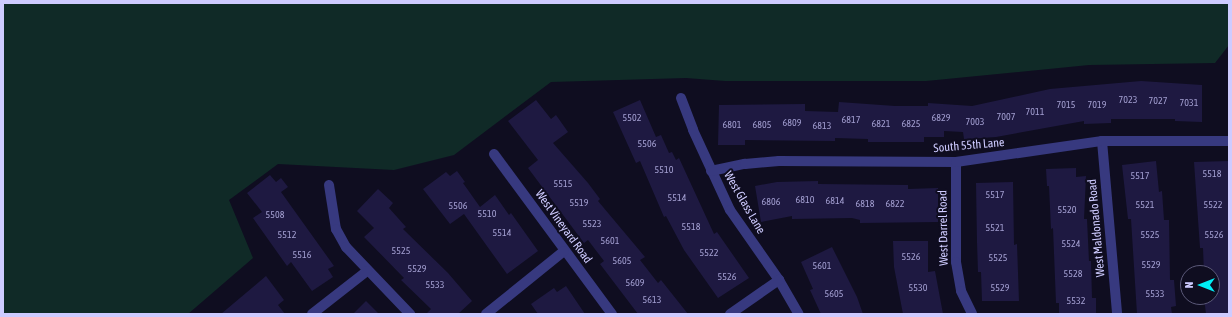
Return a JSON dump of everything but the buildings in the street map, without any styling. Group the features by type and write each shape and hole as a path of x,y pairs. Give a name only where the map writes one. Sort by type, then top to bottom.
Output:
{"street":[{"name":"West Glass Lane","path":"681,98 711,171 730,210 779,280 798,314"},
{"name":"South 55th Lane","path":"711,171 745,164 779,161 956,162 1102,141 1229,141"},
{"name":"West Maldonado Road","path":"1102,141 1117,314"},
{"name":"West Vineyard Road","path":"494,154 564,251 612,314"},
{"name":"West Darrel Road","path":"956,162 956,262 961,291 972,314"},
{"path":"329,185 336,229 346,247 367,271 410,314"},
{"path":"486,314 564,251"},
{"path":"312,314 367,271"},
{"path":"730,314 779,280"}],"green space":[{"path":"3,3 1229,3 1229,45 1215,63 1089,65 926,81 725,81 686,78 551,82 454,155 394,170 278,164 229,200 253,258 188,314 3,314"}]}
